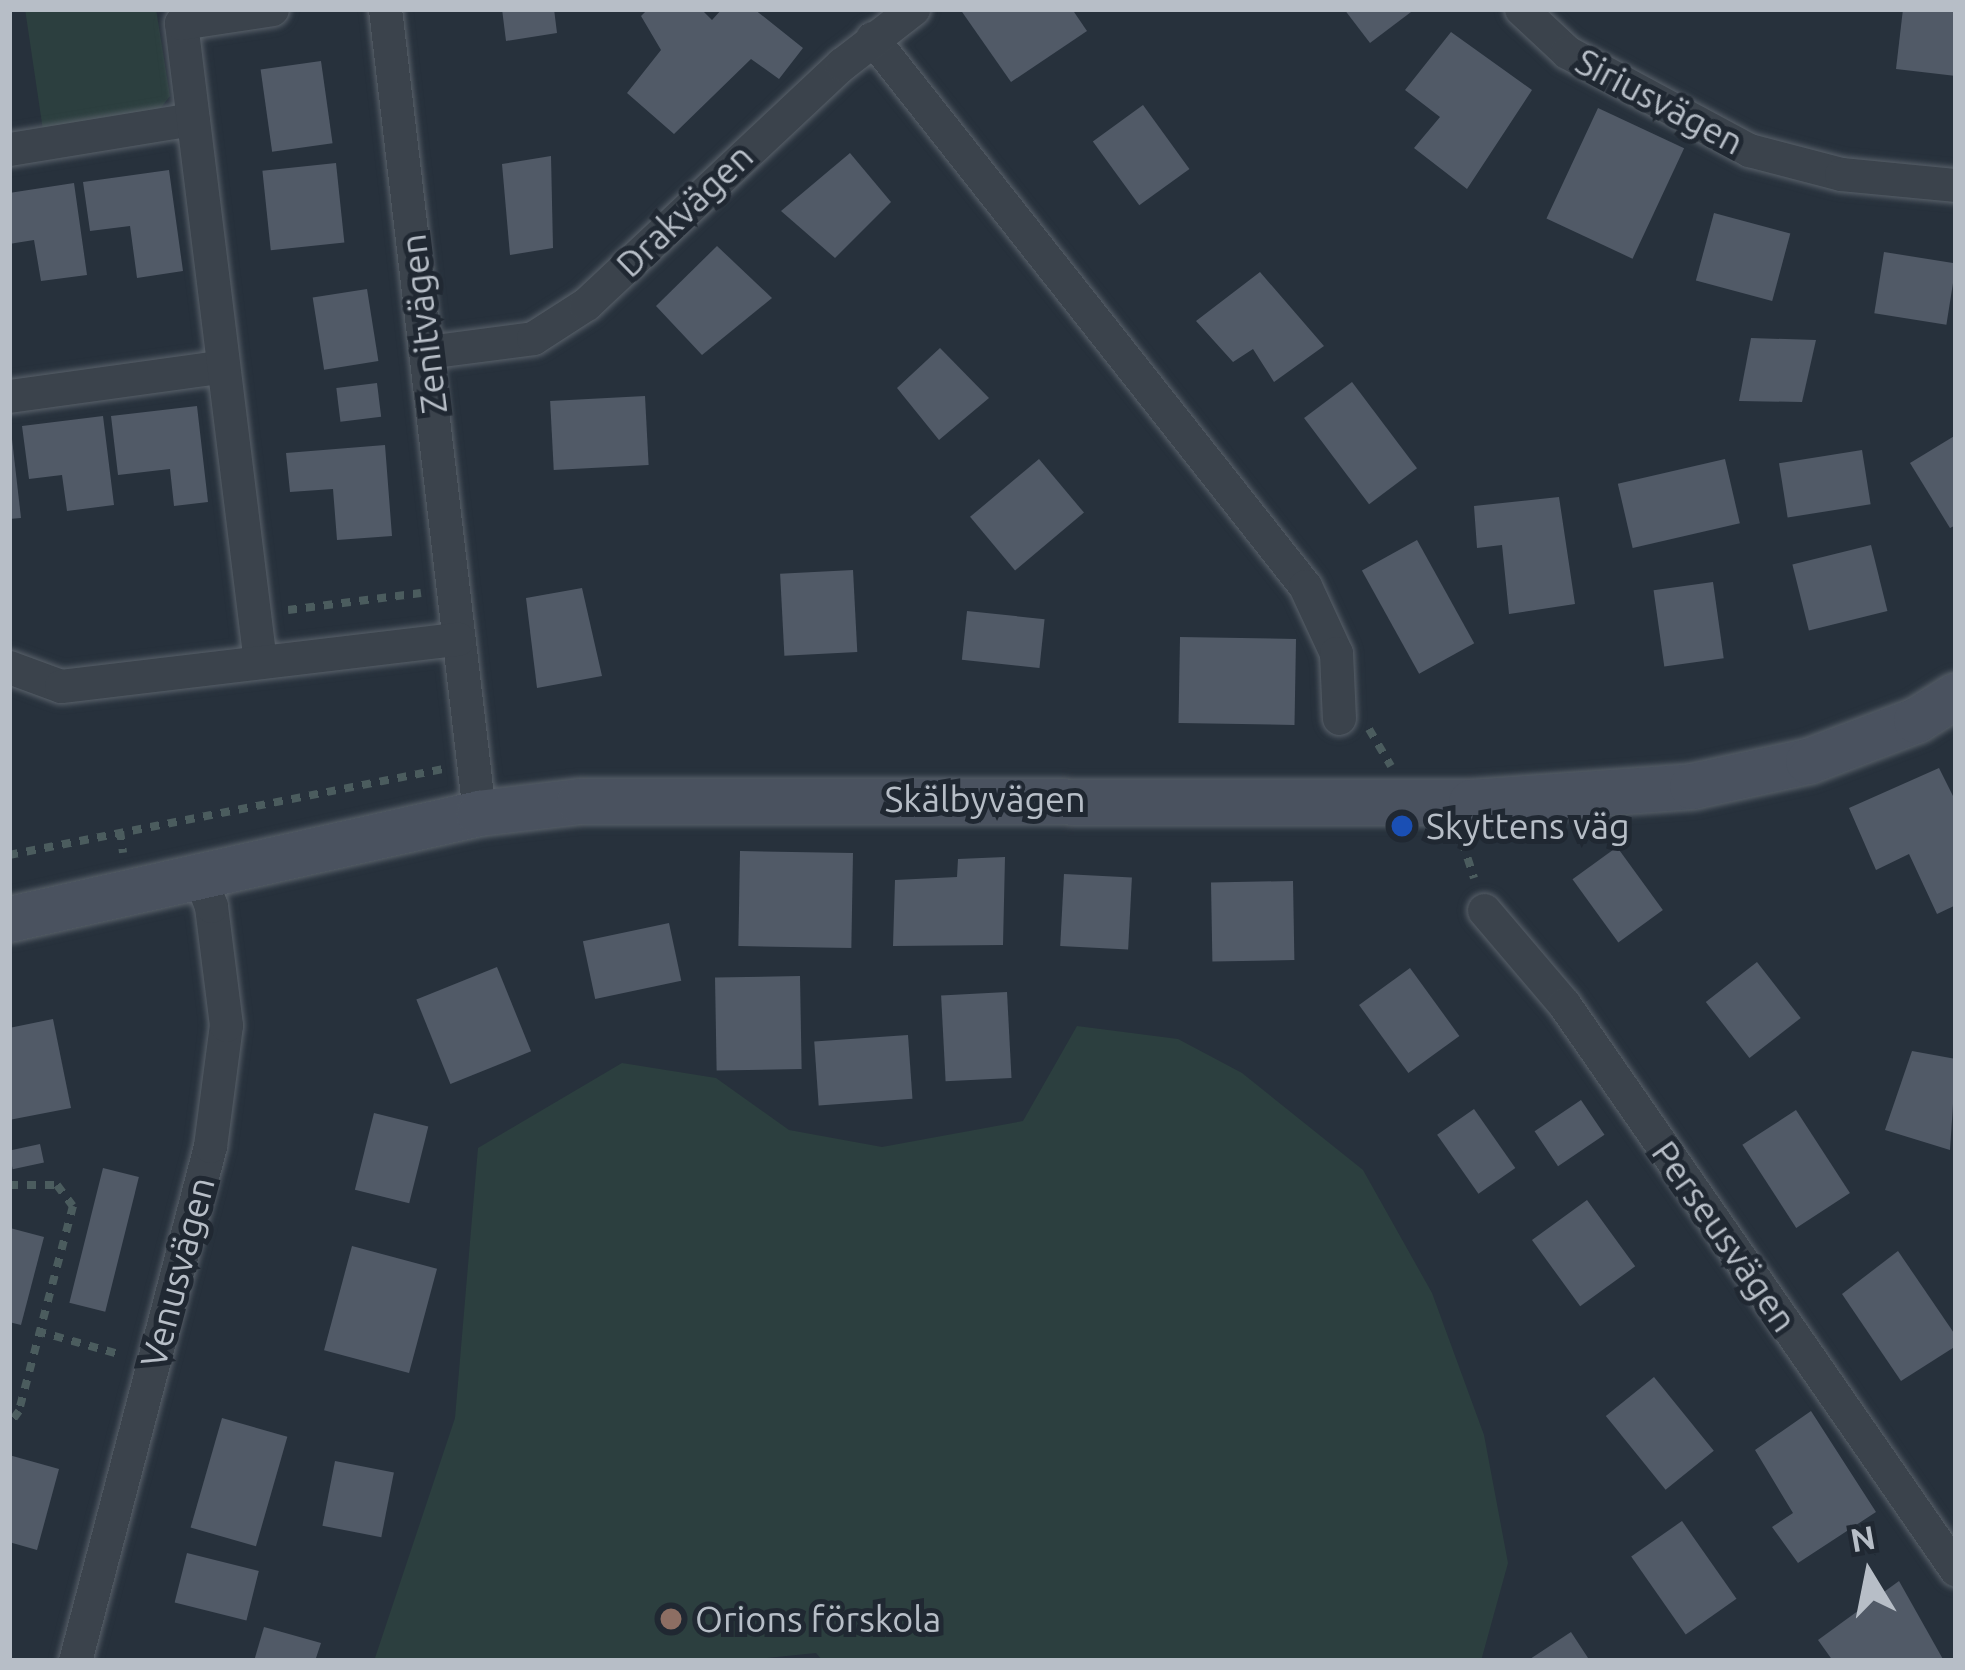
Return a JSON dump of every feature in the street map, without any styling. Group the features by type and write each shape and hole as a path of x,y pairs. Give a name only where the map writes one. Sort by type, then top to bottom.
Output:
{"street":[{"path":"260,662 219,367 180,16 272,9"},
{"name":"Zenitvägen","path":"385,9 479,813"},
{"name":"Drakvägen","path":"427,352 533,338 586,304 872,38 913,9"},
{"name":"Siriusvägen","path":"1521,9 1567,52 1749,150 1841,174 1956,184"},
{"path":"872,38 1305,586 1336,652 1339,718"},
{"path":"9,149 193,119"},
{"path":"9,396 219,367"},
{"path":"9,668 61,686 458,639"},
{"name":"Skälbyvägen","path":"9,920 479,813 578,801 1471,802 1692,786 1808,761 1916,720 1956,694"},
{"name":"Venusvägen","path":"75,1661 209,1146 226,1025 211,906 200,878"},
{"name":"Perseusvägen","path":"1484,910 1564,1004 1956,1570"}],"path":[{"path":"254,615 453,589"},
{"path":"1339,718 1384,742 1392,772"},
{"path":"9,855 473,764"},
{"path":"1460,834 1484,910"},
{"path":"9,1185 57,1185 73,1206 20,1411 9,1425"},
{"path":"37,1331 153,1364"}],"shaded area":[{"path":"25,9 156,9 170,96 156,114 44,137"},
{"path":"1077,1026 1178,1039 1242,1073 1363,1170 1432,1293 1484,1435 1508,1563 1481,1661 823,1661 816,1653 738,1661 374,1661 455,1418 478,1148 622,1063 716,1078 789,1130 882,1147 1023,1121"}],"building":[{"path":"502,9 554,9 557,33 506,41"},
{"path":"648,9 701,9 712,20 722,9 754,9 803,48 779,79 751,59 674,134 627,93 661,50 641,16"},
{"path":"960,9 1072,9 1087,31 1011,82"},
{"path":"1344,9 1415,9 1370,43"},
{"path":"1903,9 1956,9 1956,76 1896,69"},
{"path":"1451,32 1532,90 1467,189 1414,148 1440,117 1405,90"},
{"path":"321,61 333,143 272,152 261,69"},
{"path":"1143,105 1189,169 1139,205 1093,141"},
{"path":"1598,108 1684,148 1633,259 1546,219"},
{"path":"850,153 891,202 835,258 781,211"},
{"path":"551,156 553,248 510,255 502,164"},
{"path":"336,163 344,243 271,250 262,171"},
{"path":"169,170 183,271 137,278 130,226 90,231 83,182"},
{"path":"74,183 87,275 41,281 34,240 9,244 9,193"},
{"path":"1714,213 1790,233 1772,301 1696,281"},
{"path":"717,246 772,298 702,355 656,306"},
{"path":"1884,252 1956,263 1946,325 1874,313"},
{"path":"1260,272 1324,346 1274,382 1253,349 1233,362 1196,321"},
{"path":"367,289 378,361 324,370 313,298"},
{"path":"1751,338 1816,340 1802,402 1739,401"},
{"path":"940,348 989,398 939,440 897,388"},
{"path":"1352,382 1417,468 1369,504 1304,418"},
{"path":"377,383 381,417 340,422 336,388"},
{"path":"645,396 649,465 554,470 550,401"},
{"path":"197,406 208,502 174,506 170,469 118,475 111,416"},
{"path":"103,416 114,505 67,511 62,475 29,479 22,426"},
{"path":"1956,435 1956,525 1950,528 1910,463"},
{"path":"9,440 21,518 9,519"},
{"path":"385,445 392,536 337,540 333,489 290,492 286,453"},
{"path":"1862,450 1871,504 1788,517 1779,463"},
{"path":"1039,459 1084,513 1015,570 970,517"},
{"path":"1725,459 1740,523 1633,548 1618,484"},
{"path":"1559,497 1575,604 1509,614 1502,545 1477,548 1474,506"},
{"path":"1417,540 1474,643 1419,674 1362,571"},
{"path":"1871,545 1887,611 1809,631 1792,565"},
{"path":"853,570 857,652 784,656 780,574"},
{"path":"1713,582 1724,658 1664,667 1654,590"},
{"path":"582,588 602,676 537,688 526,598"},
{"path":"967,611 1045,619 1039,668 962,660"},
{"path":"1180,637 1296,639 1294,725 1179,723"},
{"path":"1939,768 1956,802 1956,905 1937,914 1909,854 1876,870 1849,808"},
{"path":"1617,847 1663,910 1618,942 1573,879"},
{"path":"740,851 853,853 851,948 738,946"},
{"path":"1005,857 1003,945 893,946 895,880 957,877 958,859"},
{"path":"1064,874 1132,878 1128,949 1060,946"},
{"path":"1293,881 1294,960 1212,961 1211,882"},
{"path":"669,923 681,981 595,999 583,941"},
{"path":"1757,962 1801,1018 1749,1058 1706,1002"},
{"path":"497,967 531,1051 450,1084 416,1000"},
{"path":"1410,968 1459,1036 1408,1073 1359,1005"},
{"path":"800,976 802,1069 717,1070 715,977"},
{"path":"1007,992 1012,1078 946,1081 941,995"},
{"path":"53,1019 71,1108 9,1120 9,1028"},
{"path":"908,1035 912,1099 819,1105 814,1042"},
{"path":"1912,1051 1956,1059 1950,1150 1885,1130"},
{"path":"1581,1100 1604,1135 1558,1166 1535,1131"},
{"path":"1474,1109 1515,1168 1478,1194 1437,1135"},
{"path":"1796,1110 1850,1193 1796,1228 1742,1145"},
{"path":"374,1113 428,1127 409,1203 355,1190"},
{"path":"40,1144 44,1163 13,1169 9,1151"},
{"path":"103,1168 139,1177 105,1312 69,1303"},
{"path":"1587,1200 1635,1266 1580,1306 1532,1240"},
{"path":"10,1228 44,1237 21,1325 9,1322"},
{"path":"352,1246 437,1269 409,1373 324,1350"},
{"path":"1898,1251 1956,1336 1956,1346 1901,1381 1842,1294"},
{"path":"1654,1377 1714,1451 1666,1490 1606,1416"},
{"path":"1811,1411 1876,1512 1798,1563 1772,1527 1793,1513 1755,1450"},
{"path":"222,1418 287,1437 256,1546 191,1528"},
{"path":"9,1455 59,1469 37,1550 9,1542"},
{"path":"335,1461 394,1472 381,1537 322,1526"},
{"path":"1682,1521 1736,1599 1686,1634 1631,1557"},
{"path":"187,1553 259,1571 246,1620 175,1602"},
{"path":"1899,1581 1944,1661 1833,1661 1818,1640"},
{"path":"264,1627 321,1643 315,1661 254,1661"},
{"path":"1571,1632 1590,1661 1527,1661"}],"place":[{"name":"Skyttens väg","path":"1402,826"},
{"name":"Orions förskola","path":"671,1619"}]}
